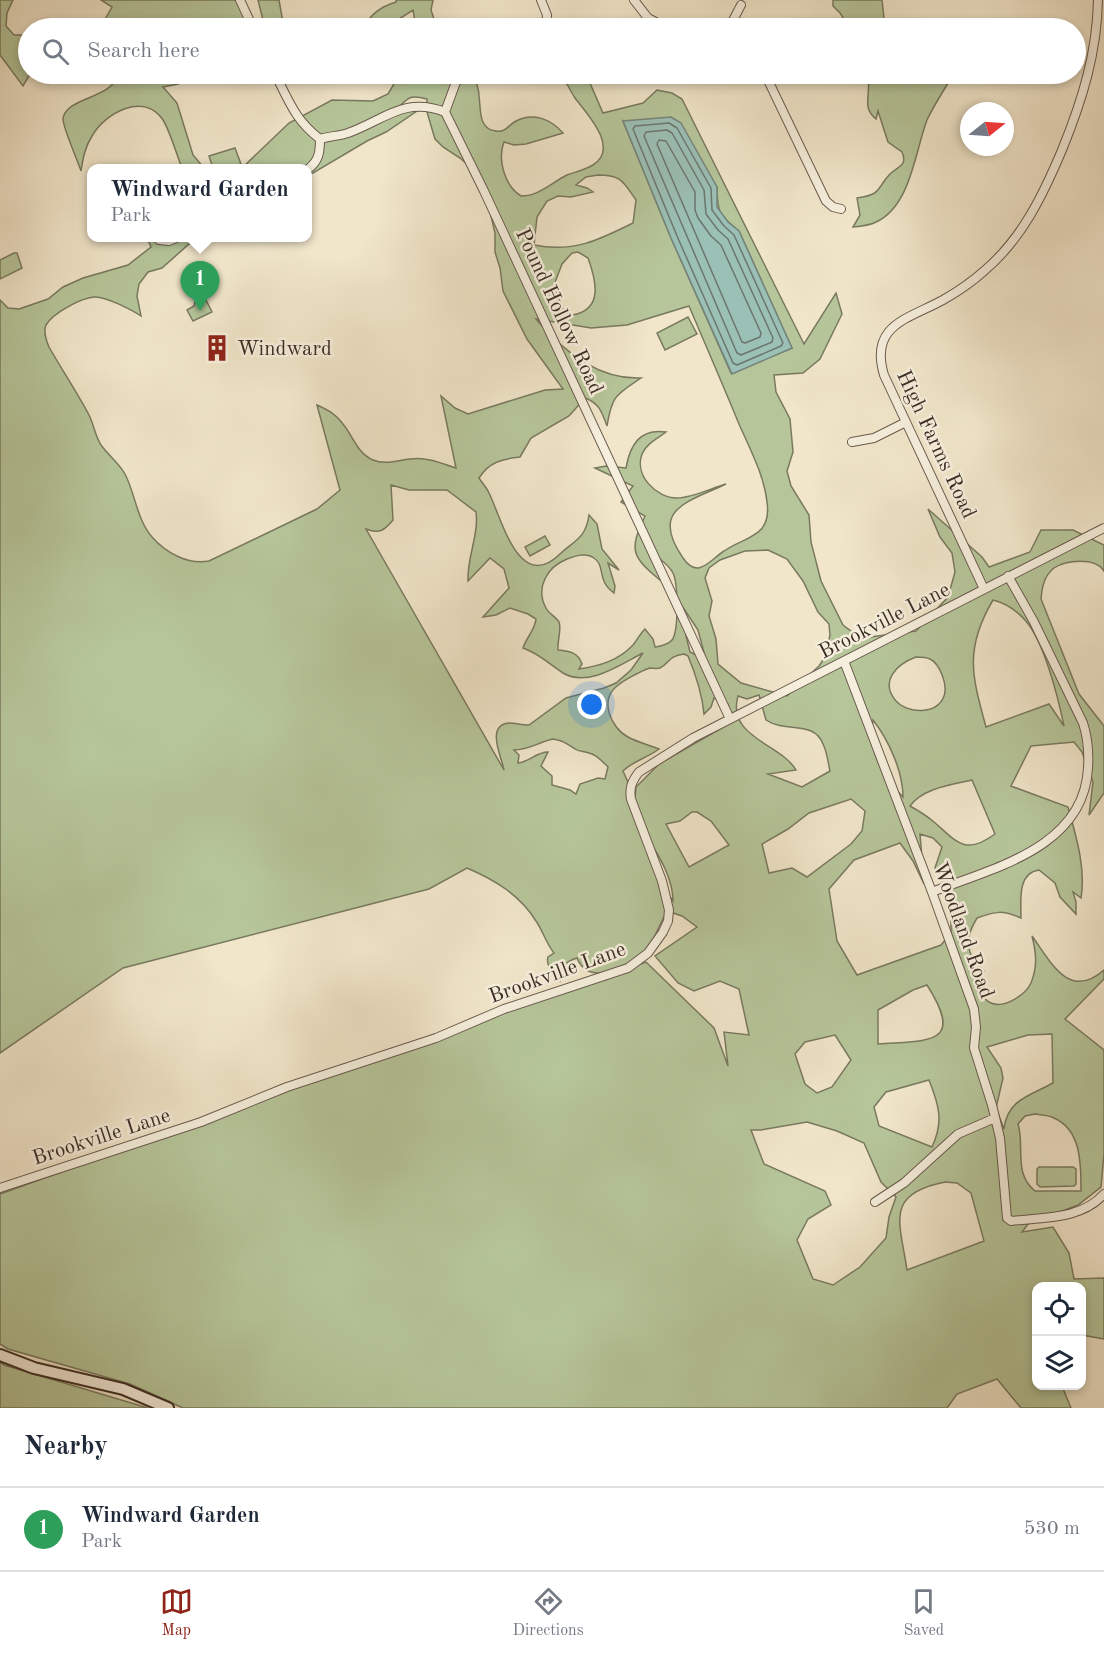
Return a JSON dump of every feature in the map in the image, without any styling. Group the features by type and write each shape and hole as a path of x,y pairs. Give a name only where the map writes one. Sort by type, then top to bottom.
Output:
{"main road":[{"path":"0,1355 34,1368 123,1389 168,1408"}],"street":[{"path":"240,0 248,18"},
{"path":"541,0 548,18"},
{"path":"634,0 648,18"},
{"name":"High Farms Road","path":"1086,80 1096,38 1098,0"},
{"path":"734,18 741,5"},
{"path":"280,84 299,120 320,139"},
{"path":"320,139 348,133 409,106 431,106 445,112 455,84"},
{"path":"770,84 824,196 833,207 841,209"},
{"name":"High Farms Road","path":"984,589 884,375 880,362 880,350 885,336 898,322 944,299 984,272 1015,239 1029,220 1052,174 1085,84"},
{"name":"Pound Hollow Road","path":"445,112 730,719"},
{"path":"312,164 319,156 320,139"},
{"path":"852,442 874,438 906,422"},
{"name":"Brookville Lane","path":"0,1188 201,1122 287,1087 436,1038 504,1009 628,968 648,953 658,939 668,921 669,910 662,881 631,799 630,791 639,772 730,719 1104,528"},
{"path":"932,892 1022,856 1045,843 1070,819 1081,801 1086,783 1089,752 1085,729 1034,622 1008,576"},
{"name":"Woodland Road","path":"844,661 974,1009 976,1027 974,1048 1000,1138 1008,1220 1074,1213 1092,1205 1104,1194"},
{"path":"875,1202 904,1183 958,1134 995,1118"}],"green space":[{"path":"0,0 13,0 7,13 6,26 14,35 18,35 18,79 0,55"},
{"path":"101,0 243,0 249,18 106,18 112,7"},
{"path":"258,0 279,0 282,18 262,18"},
{"path":"396,0 433,0 431,10 434,18 414,18 413,10 401,18 370,18 385,6"},
{"path":"833,0 882,0 884,18 843,18 833,6"},
{"path":"112,84 178,84 163,87 177,103 193,155 201,164 181,164 163,120 146,107 136,106 116,113 98,127 88,144 81,171 67,136 63,118 72,106"},
{"path":"394,84 476,84 481,118 486,127 502,131 516,121 529,117 541,118 553,124 563,133 526,144 514,145 504,142 501,157 504,172 515,192 521,196 539,191 567,175 590,167 600,158 603,150 599,131 567,84 590,84 603,113 643,103 657,90 672,93 682,99 804,344 836,293 842,314 820,359 803,373 774,375 776,392 790,419 793,452 787,471 791,486 809,515 811,542 821,581 843,625 855,634 870,637 916,631 948,597 955,572 952,553 940,537 928,509 982,557 989,567 1030,552 1041,530 1073,530 1104,545 1104,571 1094,564 1080,561 1059,565 1046,578 1041,599 1079,694 1104,726 1104,793 1089,815 1093,782 1082,752 1074,742 1031,746 1011,786 1068,807 1082,875 1081,898 1073,892 1076,914 1060,897 1055,883 1039,870 1027,876 1024,882 1021,896 1021,918 999,912 977,918 968,940 973,958 984,971 978,989 991,1003 1002,1004 1014,999 1025,992 1031,983 1036,959 1032,936 1054,966 1071,980 1092,979 1104,970 1104,979 1065,1019 1104,1050 1104,1154 1101,1187 1078,1205 1028,1224 1022,1232 1053,1227 1069,1253 1074,1279 1104,1278 1104,1339 1086,1336 1086,1282 1032,1282 1032,1390 1064,1390 1071,1408 1021,1408 997,1379 957,1394 947,1408 183,1408 130,1384 8,1349 0,1344 0,1194 646,962 714,1028 728,1066 724,1032 749,1035 739,989 720,981 694,991 678,983 655,956 697,927 682,916 667,911 648,949 629,963 607,972 593,973 581,965 577,958 564,966 560,980 547,961 548,957 554,953 530,912 506,889 467,868 429,889 123,968 0,1053 0,300 8,308 19,309 48,299 63,287 83,278 128,265 151,247 149,242 195,242 189,244 162,268 148,272 139,284 137,296 141,316 111,301 94,297 82,300 61,311 50,320 45,330 49,347 89,415 99,442 125,474 147,530 171,553 193,561 209,561 317,509 340,490 317,405 338,418 359,449 373,460 385,462 417,458 436,461 456,468 441,396 455,408 468,414 545,390 563,389 527,339 503,291 495,252 495,233 482,178 435,139 427,112 427,99 409,98 400,106 417,111 386,132 312,174 312,164 246,164 289,123 332,100 373,101 388,94","holes":["623,121 717,187 720,212 739,231 792,348 731,373 671,238","612,176 621,181 636,200 633,223 597,240 573,246 534,245 537,217 547,201 558,196 571,197 593,192 576,185 586,177","578,252 588,258 595,293 589,307 582,312 572,315 562,308 554,285 562,264 572,253","689,306 756,462 763,482 767,514 765,522 756,534 724,551 704,566 694,567 683,558 674,541 670,528 672,518 687,502 726,484 683,498 669,497 655,490 644,477 640,462 646,447 666,432 649,433 638,440 630,452 626,468 606,466 595,468 633,486 621,502 645,516 635,545 638,558 660,580 660,559 672,571 676,586 677,617 672,640 666,644 655,647 653,639 645,629 633,645 615,659 579,669 582,664 576,655 558,650 560,625 546,608 542,593 545,579 554,567 567,559 584,555 598,561 605,583 614,593 615,586 608,563 619,570 602,549 597,524 589,515 585,529 575,542 546,564 533,565 523,559 514,548 488,491 479,478 496,462 520,457 531,438 569,416 585,398 599,409 607,426 613,402 626,388 641,378 610,374 582,361 557,342 536,319 591,328 627,325","391,485 409,490 447,490 476,512 476,529 468,581 490,558 504,569 509,588 483,617 496,615 510,608 536,619 523,648 563,673 583,678 604,673 643,653 631,670 616,683 566,698 529,725 509,723 502,725 496,736 504,770 366,529 378,531 384,529 393,520","768,550 787,559 803,581 818,612 829,624 830,635 825,657 819,666 787,696 741,683 718,664 716,639 709,616 712,601 705,578 709,568 720,560 745,551","993,600 1014,610 1025,620 1032,629 1044,655 1064,726 1049,704 986,727 974,677 974,648 978,633","684,609 698,630 706,660 690,652","679,655 688,656 698,684 704,714 711,707 714,698 728,704 732,722 659,764 636,787 635,798 623,771 659,749 622,733 612,721 608,706 609,699 612,692 624,681 650,668 660,668","916,657 925,657 937,665 942,675 945,691 944,696 935,707 915,710 896,701 891,694 890,680 902,664","759,695 766,720 774,724 813,732 819,737 826,750 830,771 802,787 768,774 796,770 779,753 747,731 736,710 738,696 747,699","873,720 894,756 903,797 888,780 878,762 872,742","553,739 578,751 587,752 599,758 608,767 605,779 598,778 580,784 576,794 552,785 552,776 541,766 548,752 518,763 519,755 514,750","972,780 995,834 976,844 962,844 910,806 930,791","851,799 865,811 862,831 851,844 807,877 792,868 769,873 762,844 809,813","692,812 697,812 711,821 729,845 689,867 666,824 680,821","920,834 933,838 942,847 935,868 943,883 951,919 951,933 941,945 857,975 837,941 829,889 854,860 900,843 913,861 924,884","650,842 666,870 673,901 658,880","927,985 943,1019 942,1029 936,1036 926,1040 878,1044 878,1010 913,990","1052,1034 1053,1083 1014,1105 1006,1119 1004,1129 996,1108 1003,1078 1001,1068 987,1047 1028,1035","835,1035 851,1060 832,1087 817,1093 805,1084 795,1054 805,1042","929,1080 939,1114 938,1130 932,1147 879,1126 874,1107 886,1092","1035,1114 1054,1118 1070,1131 1080,1160 1081,1191 1035,1191 1028,1184 1022,1168 1018,1124 1025,1116","807,1122 837,1131 864,1143 881,1182 896,1197 889,1217 886,1238 860,1267 833,1285 813,1279 797,1240 808,1219 831,1205 825,1191 764,1164 751,1130","945,1182 957,1183 971,1193 984,1241 907,1270 901,1238 900,1212 904,1202 912,1194"]},
{"path":"868,84 947,84 927,120 910,177 897,204 876,222 853,227 860,215 857,198 876,192 904,160 902,152 888,142 878,111 876,119 871,114 868,104"},
{"path":"235,148 241,164 212,164 209,156"},
{"path":"17,253 22,268 0,279 0,260"},
{"path":"206,300 212,312 193,321 187,310 194,306 195,302 200,303"},
{"path":"688,317 697,334 665,350 657,333"},
{"path":"545,536 550,545 530,556 525,547"},
{"path":"1039,1167 1073,1167 1076,1169 1076,1184 1074,1186 1040,1187 1037,1184"},
{"path":"0,1362 4,1365 148,1408 0,1408"}],"water":[{"path":"671,117 681,123 717,187 717,207 728,222 739,231 792,348 732,374 671,238 623,121"}],"place":[{"name":"Windward Garden","path":"200,311"},
{"name":"Windward","path":"217,348"}]}
